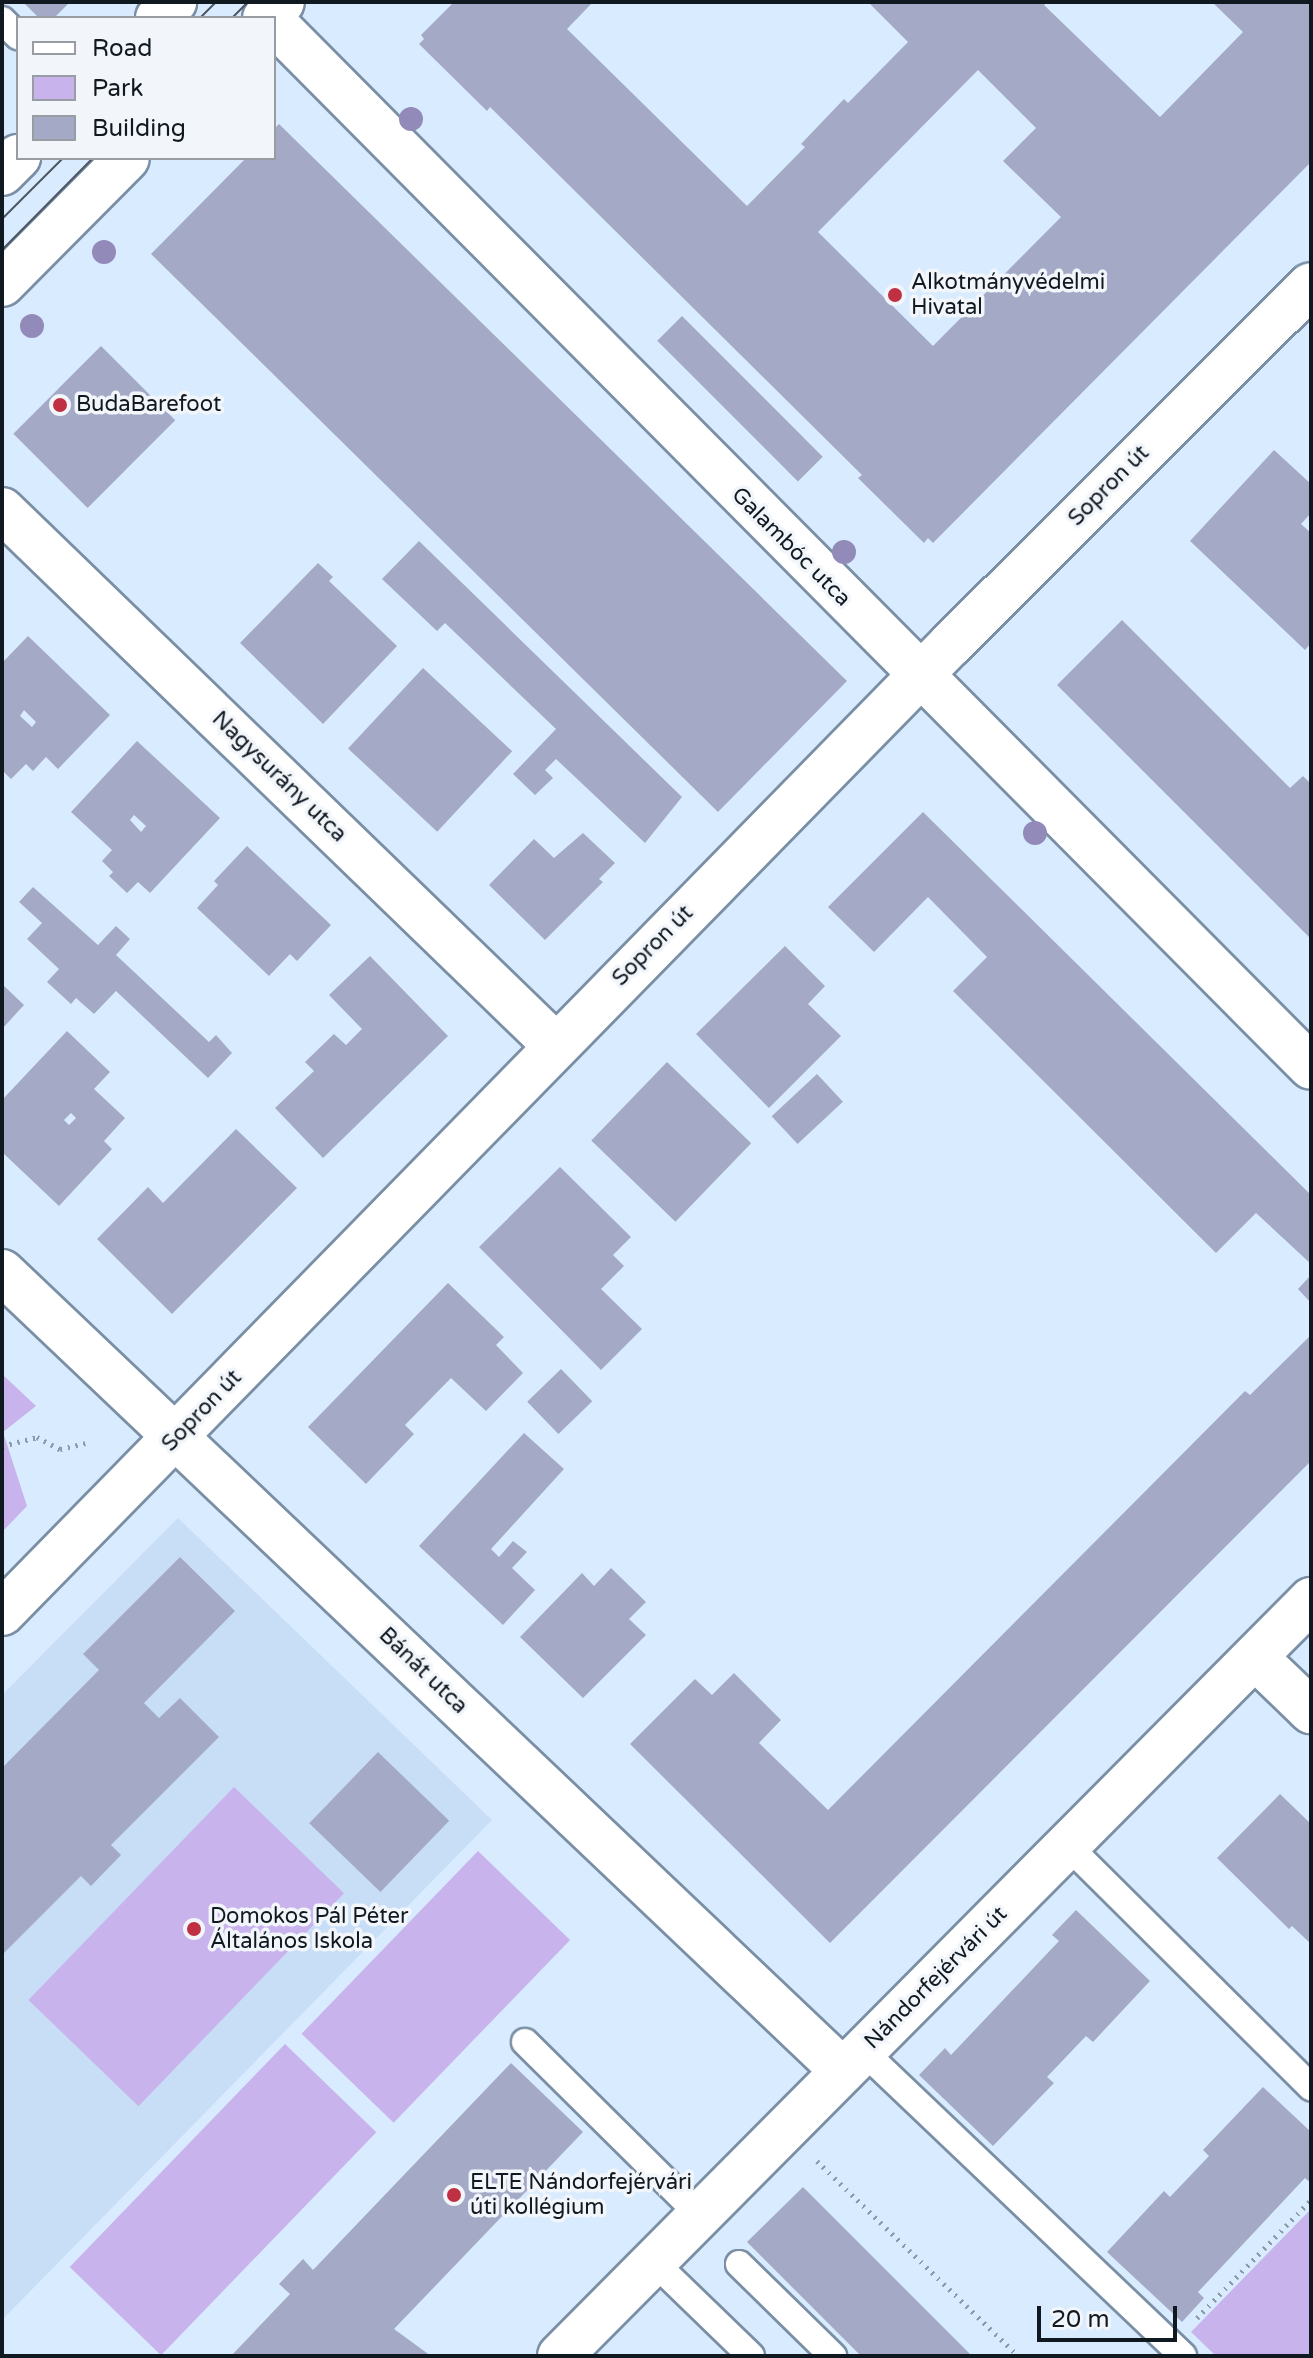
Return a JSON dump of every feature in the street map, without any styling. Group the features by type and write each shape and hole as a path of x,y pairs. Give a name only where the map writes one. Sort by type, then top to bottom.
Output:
{"street":[{"name":"Galambóc utca","path":"276,21 920,676 1311,1067"},
{"path":"2,284 125,160"},
{"name":"Sopron út","path":"2,1613 177,1437 555,1045 1311,285"},
{"name":"Nagysurány utca","path":"2,510 555,1045"},
{"name":"Bánát utca","path":"2,1272 853,2061"},
{"name":"Nándorfejérvári út","path":"560,2356 1311,1600"},
{"path":"1255,1657 1311,1711"}],"lane":[{"path":"1067,1845 1311,2087"},
{"path":"525,2042 700,2215"},
{"path":"853,2061 1177,2350"},
{"path":"654,2262 751,2356"},
{"path":"739,2264 833,2356"}],"path":[{"path":"2,1446 37,1437 60,1449 85,1443"},
{"path":"785,2130 1018,2356"},
{"path":"1177,2350 1311,2200"}],"shaded area":[{"name":"Domokos Pál Péter Általános Iskola","path":"178,1518 492,1820 2,2320 2,1695"}],"green space":[{"path":"2,1374 36,1406 3,1432 27,1506 2,1532"},
{"path":"234,1787 344,1893 138,2106 28,2000"},
{"path":"478,1851 570,1940 394,2123 302,2034"},
{"path":"285,2044 376,2132 161,2355 70,2267"},
{"path":"1311,2209 1311,2356 1216,2356 1191,2332"}],"building":[{"path":"23,2 70,2 56,16 37,16"},
{"path":"454,2 593,2 567,29 747,206 805,147 801,144 844,99 848,103 908,42 868,2 1047,2 1044,5 1160,117 1243,32 1212,2 1311,2 1311,162 933,543 928,538 924,543 858,478 862,475 490,107 487,111 419,44 424,39 421,35","holes":["978,70 1036,128 1003,161 1061,217 933,346 818,232"]},
{"path":"279,124 847,681 718,812 151,254 244,160 276,160 276,127"},
{"path":"682,316 823,457 798,481 657,341"},
{"path":"101,346 175,420 88,508 13,434"},
{"path":"1274,450 1311,484 1311,513 1301,524 1311,533 1311,643 1305,650 1190,541"},
{"path":"419,541 682,797 645,843 556,759 545,770 553,778 535,795 513,774 556,729 445,623 437,631 382,579"},
{"path":"318,563 333,577 329,581 397,646 323,724 240,643"},
{"path":"1122,620 1290,788 1303,776 1311,784 1311,939 1057,685"},
{"path":"28,636 110,715 58,769 46,757 33,771 26,764 11,779 2,770 2,663","holes":["24,710 36,722 32,727 20,716"]},
{"path":"423,668 512,751 437,832 348,748"},
{"path":"137,741 220,818 150,893 138,882 127,893 109,876 113,872 102,861 112,850 71,812","holes":["134,815 146,826 141,832 130,820"]},
{"path":"923,812 1311,1195 1311,1264 1256,1213 1216,1253 953,991 987,957 928,897 874,952 828,907"},
{"path":"583,833 615,863 599,879 603,882 545,940 489,885 534,839 554,858"},
{"path":"247,846 331,925 297,961 290,954 269,976 197,908 218,885 214,881"},
{"path":"33,887 98,945 116,926 130,939 116,955 209,1042 216,1035 232,1053 208,1078 116,991 94,1014 76,998 71,1004 47,982 59,969 27,939 42,923 19,902"},
{"path":"785,946 825,986 808,1004 841,1036 769,1108 696,1034"},
{"path":"370,956 448,1036 323,1158 275,1108 314,1071 305,1062 334,1034 346,1045 362,1029 329,995"},
{"path":"2,984 24,1005 2,1029"},
{"path":"67,1031 110,1072 94,1089 125,1118 104,1141 112,1149 59,1206 2,1152 2,1100","holes":["71,1113 76,1118 69,1125 64,1120"]},
{"path":"667,1062 751,1143 675,1222 591,1140"},
{"path":"817,1074 843,1102 798,1144 772,1116"},
{"path":"236,1129 297,1188 172,1314 97,1239 148,1187 163,1203"},
{"path":"560,1167 631,1237 613,1255 624,1266 601,1289 642,1329 601,1370 479,1247"},
{"path":"1311,1275 1311,1303 1298,1289"},
{"path":"448,1283 504,1337 496,1345 523,1373 486,1411 451,1378 405,1425 414,1434 366,1484 308,1427"},
{"path":"1311,1335 1311,1461 830,1943 630,1744 695,1679 712,1695 734,1673 781,1720 759,1743 828,1810 1245,1391 1250,1395"},
{"path":"561,1369 592,1401 558,1434 527,1402"},
{"path":"524,1433 564,1469 491,1549 499,1557 513,1541 527,1552 512,1568 535,1590 503,1625 419,1546"},
{"path":"180,1557 235,1611 144,1703 159,1718 180,1698 219,1737 111,1845 121,1855 91,1886 81,1876 2,1955 2,1768 99,1670 83,1654"},
{"path":"611,1568 646,1602 629,1619 646,1635 583,1698 520,1637 582,1573 594,1586"},
{"path":"378,1752 449,1821 380,1892 309,1823"},
{"path":"1280,1794 1311,1824 1311,1944 1292,1926 1289,1929 1217,1858"},
{"path":"1076,1910 1150,1981 1093,2042 1086,2036 1047,2077 1054,2083 993,2146 919,2075 945,2048 951,2055 1059,1941 1052,1935"},
{"name":"ELTE Nándorfejérvári úti kollégium","path":"511,2063 583,2132 394,2329 431,2356 231,2356 290,2294 279,2284 303,2259 313,2270"},
{"path":"1263,2087 1311,2132 1311,2183 1305,2178 1198,2292 1204,2298 1182,2322 1107,2252 1164,2191 1170,2197 1209,2156 1203,2150"},
{"path":"803,2187 972,2356 861,2356 747,2242"}],"tram line":[{"path":"202,16 216,2"},
{"path":"234,16 248,2"},
{"path":"2,219 61,160"},
{"path":"2,250 91,160"}],"place":[{"name":"Alkotmányvédelmi Hivatal","path":"895,295"},
{"name":"BudaBarefoot","path":"60,405"},
{"name":"Domokos Pál Péter Általános Iskola","path":"194,1929"},
{"name":"ELTE Nándorfejérvári úti kollégium","path":"454,2195"}]}
